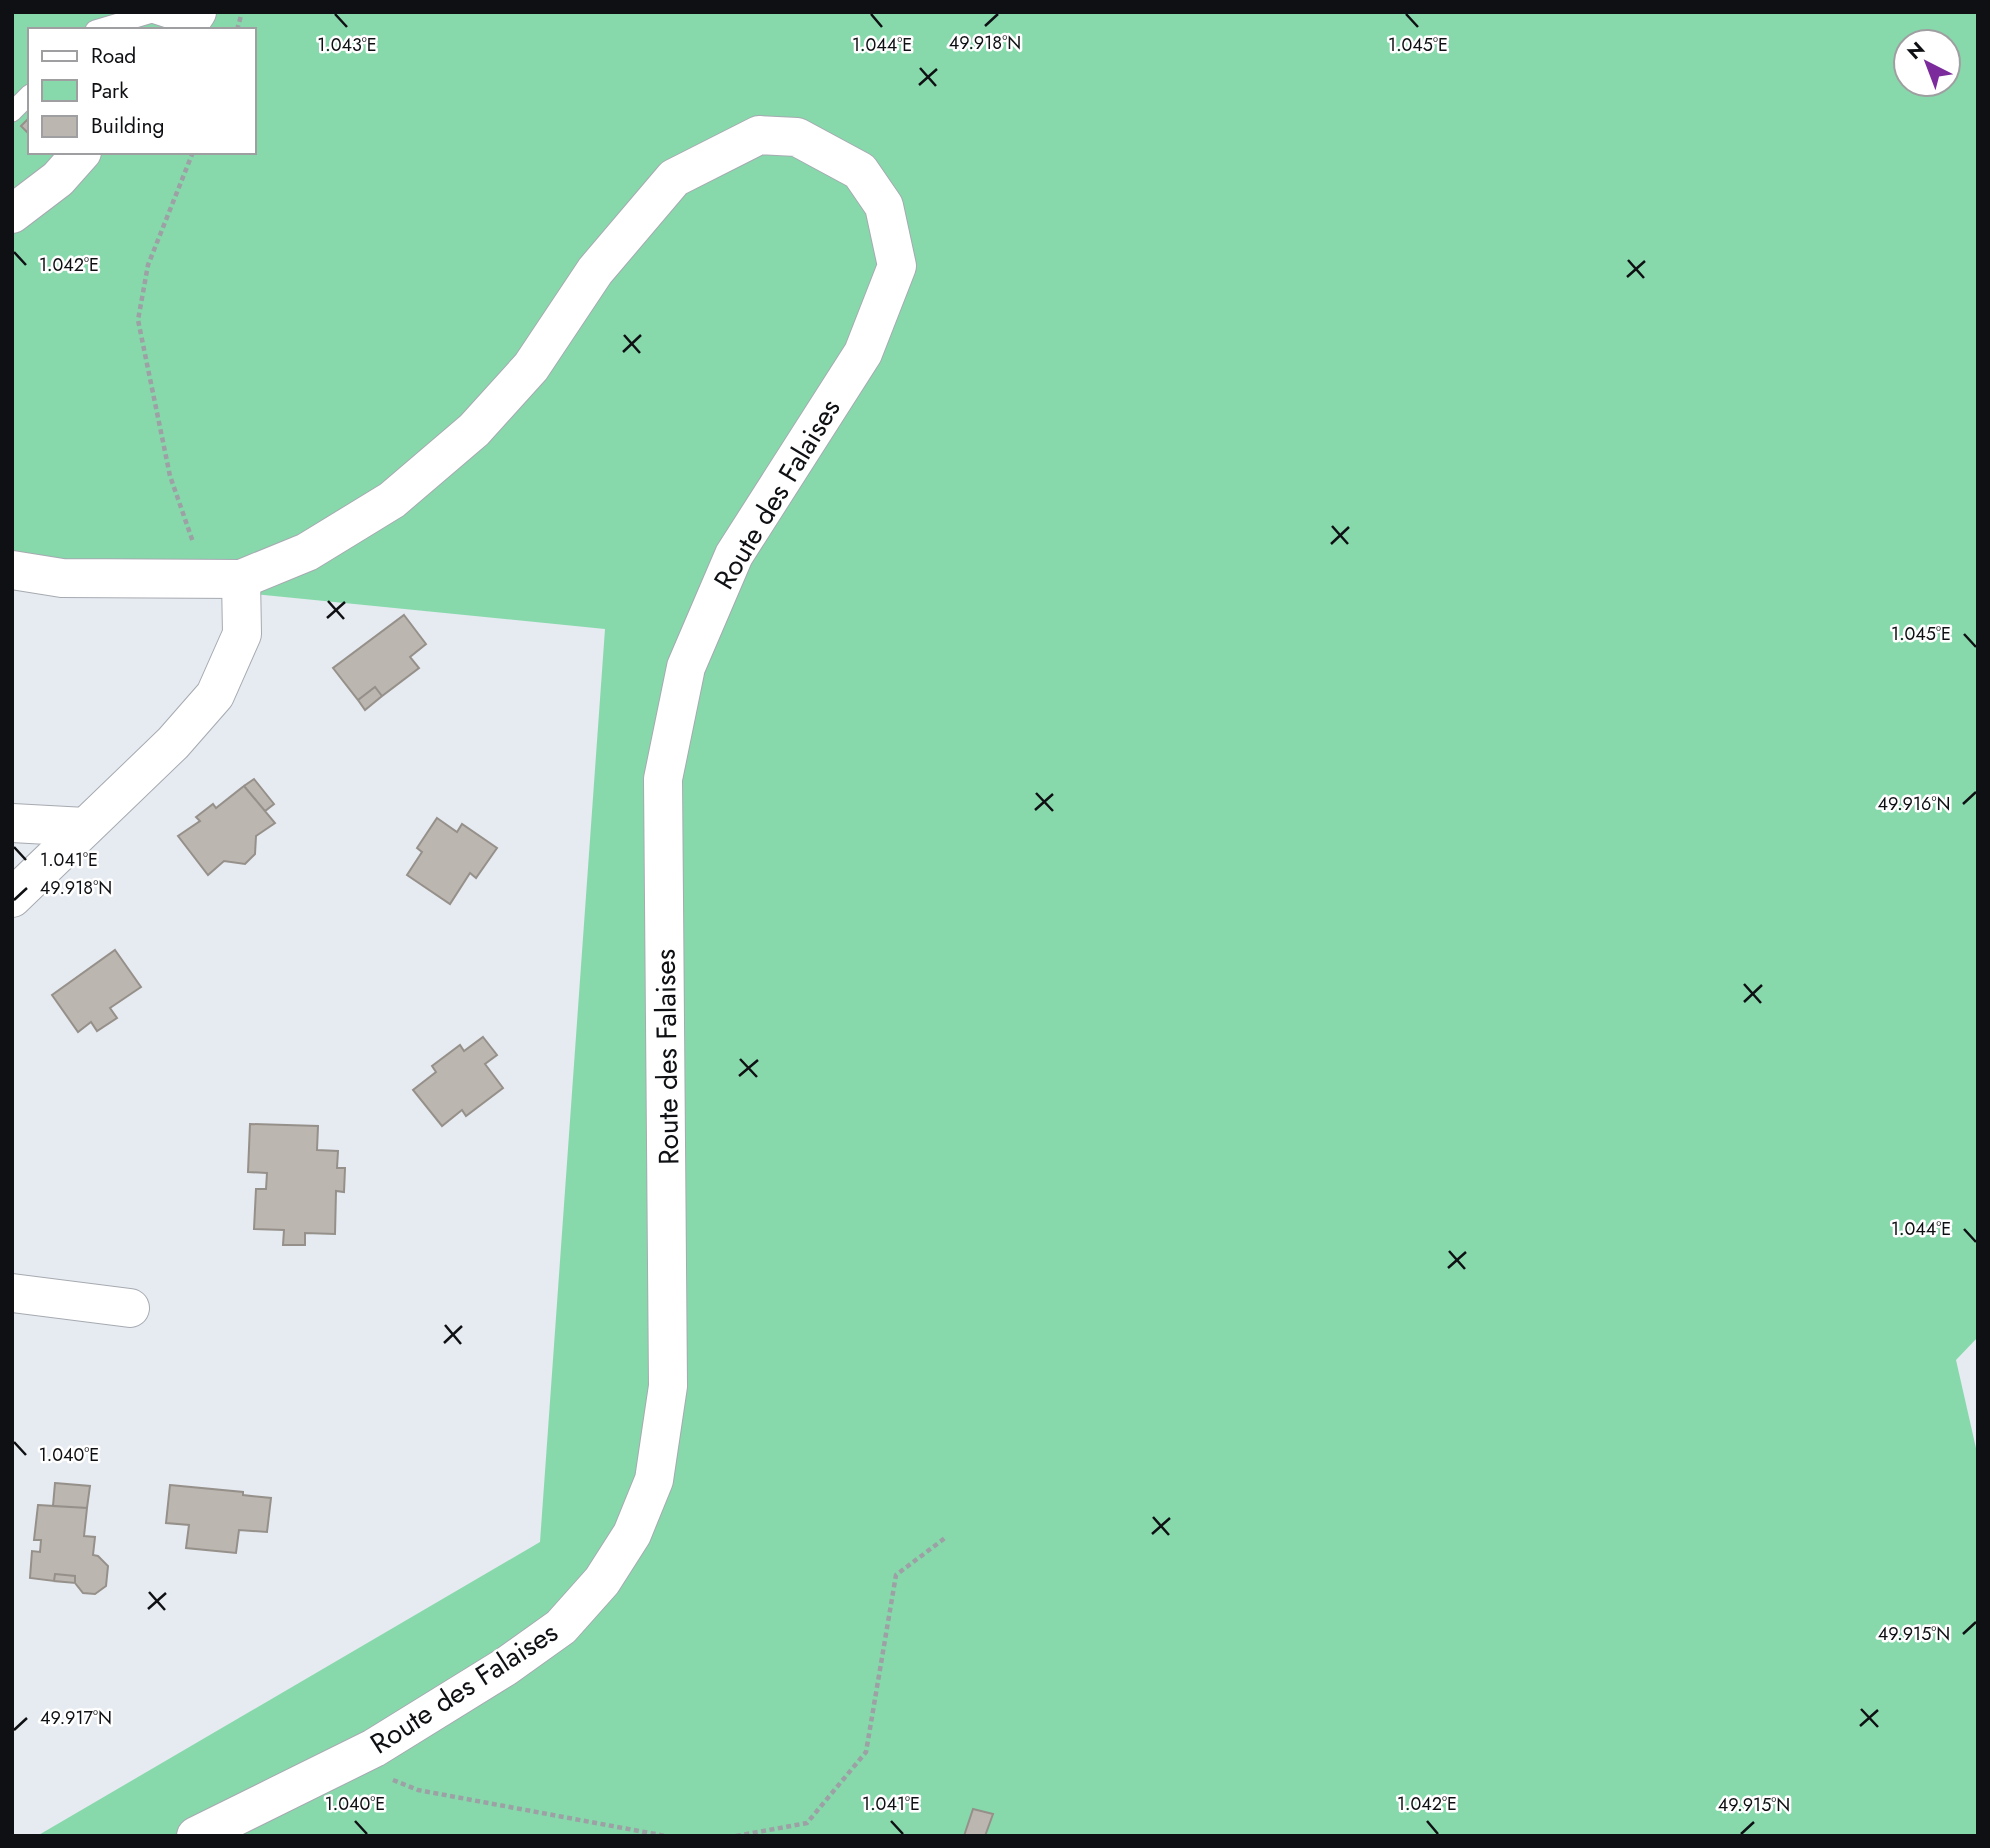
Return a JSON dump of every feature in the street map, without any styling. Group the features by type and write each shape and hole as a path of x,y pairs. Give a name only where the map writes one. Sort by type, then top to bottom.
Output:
{"main road":[{"name":"Route des Falaises","path":"12,570 62,578 224,579 307,552 392,500 474,430 531,366 595,271 674,178 759,135 797,136 860,170 884,206 897,266 863,353 734,555 686,667 663,779 668,1372 654,1480 632,1534 602,1581 561,1627 505,1667 346,1762 196,1836"},
{"path":"12,214 58,178 80,154"},
{"path":"12,898 173,743 215,695 242,634 224,579"},
{"path":"12,823 85,827"},
{"path":"12,1293 130,1308"}],"lane":[{"path":"102,28 152,13 190,22"},
{"path":"12,112 28,96"}],"path":[{"path":"191,154 148,265 138,320 170,476 224,579"},
{"path":"736,1836 807,1823 866,1752 896,1575 945,1538"},
{"path":"346,1762 418,1790 666,1836"}],"green space":[{"path":"12,12 1978,12 1978,1337 1956,1360 1978,1457 1978,1836 37,1836 540,1542 605,629 12,570"}],"building":[{"path":"28,119 28,133 21,126"},
{"path":"404,615 426,644 410,657 419,668 382,696 375,687 358,700 333,668"},
{"path":"375,687 382,696 365,710 358,700"},
{"path":"254,779 274,804 265,811 244,786"},
{"path":"244,786 275,823 256,836 255,854 245,864 224,861 208,875 178,836 200,821 196,817 213,804 216,808"},
{"path":"437,818 457,832 462,824 497,848 476,878 470,873 450,904 407,875 422,852 417,848"},
{"path":"115,950 141,987 110,1008 117,1018 97,1031 91,1022 78,1032 52,995"},
{"path":"483,1037 497,1055 485,1064 503,1088 466,1116 462,1110 442,1126 413,1090 436,1072 432,1066 460,1045 464,1051"},
{"path":"250,1124 318,1126 317,1150 338,1151 337,1168 345,1168 344,1192 336,1191 335,1234 305,1233 305,1245 283,1245 284,1230 254,1229 256,1189 266,1189 267,1173 248,1172"},
{"path":"55,1483 90,1486 87,1508 53,1506"},
{"path":"170,1485 243,1492 243,1495 271,1498 267,1532 239,1530 236,1553 186,1548 189,1525 166,1523"},
{"path":"38,1505 87,1508 84,1536 95,1537 93,1555 98,1556 108,1566 106,1586 95,1594 83,1593 75,1583 75,1576 55,1574 54,1581 30,1578 32,1551 40,1552 41,1540 34,1540"},
{"path":"55,1574 75,1576 75,1583 54,1581"},
{"path":"973,1809 993,1814 985,1836 964,1836"}]}
